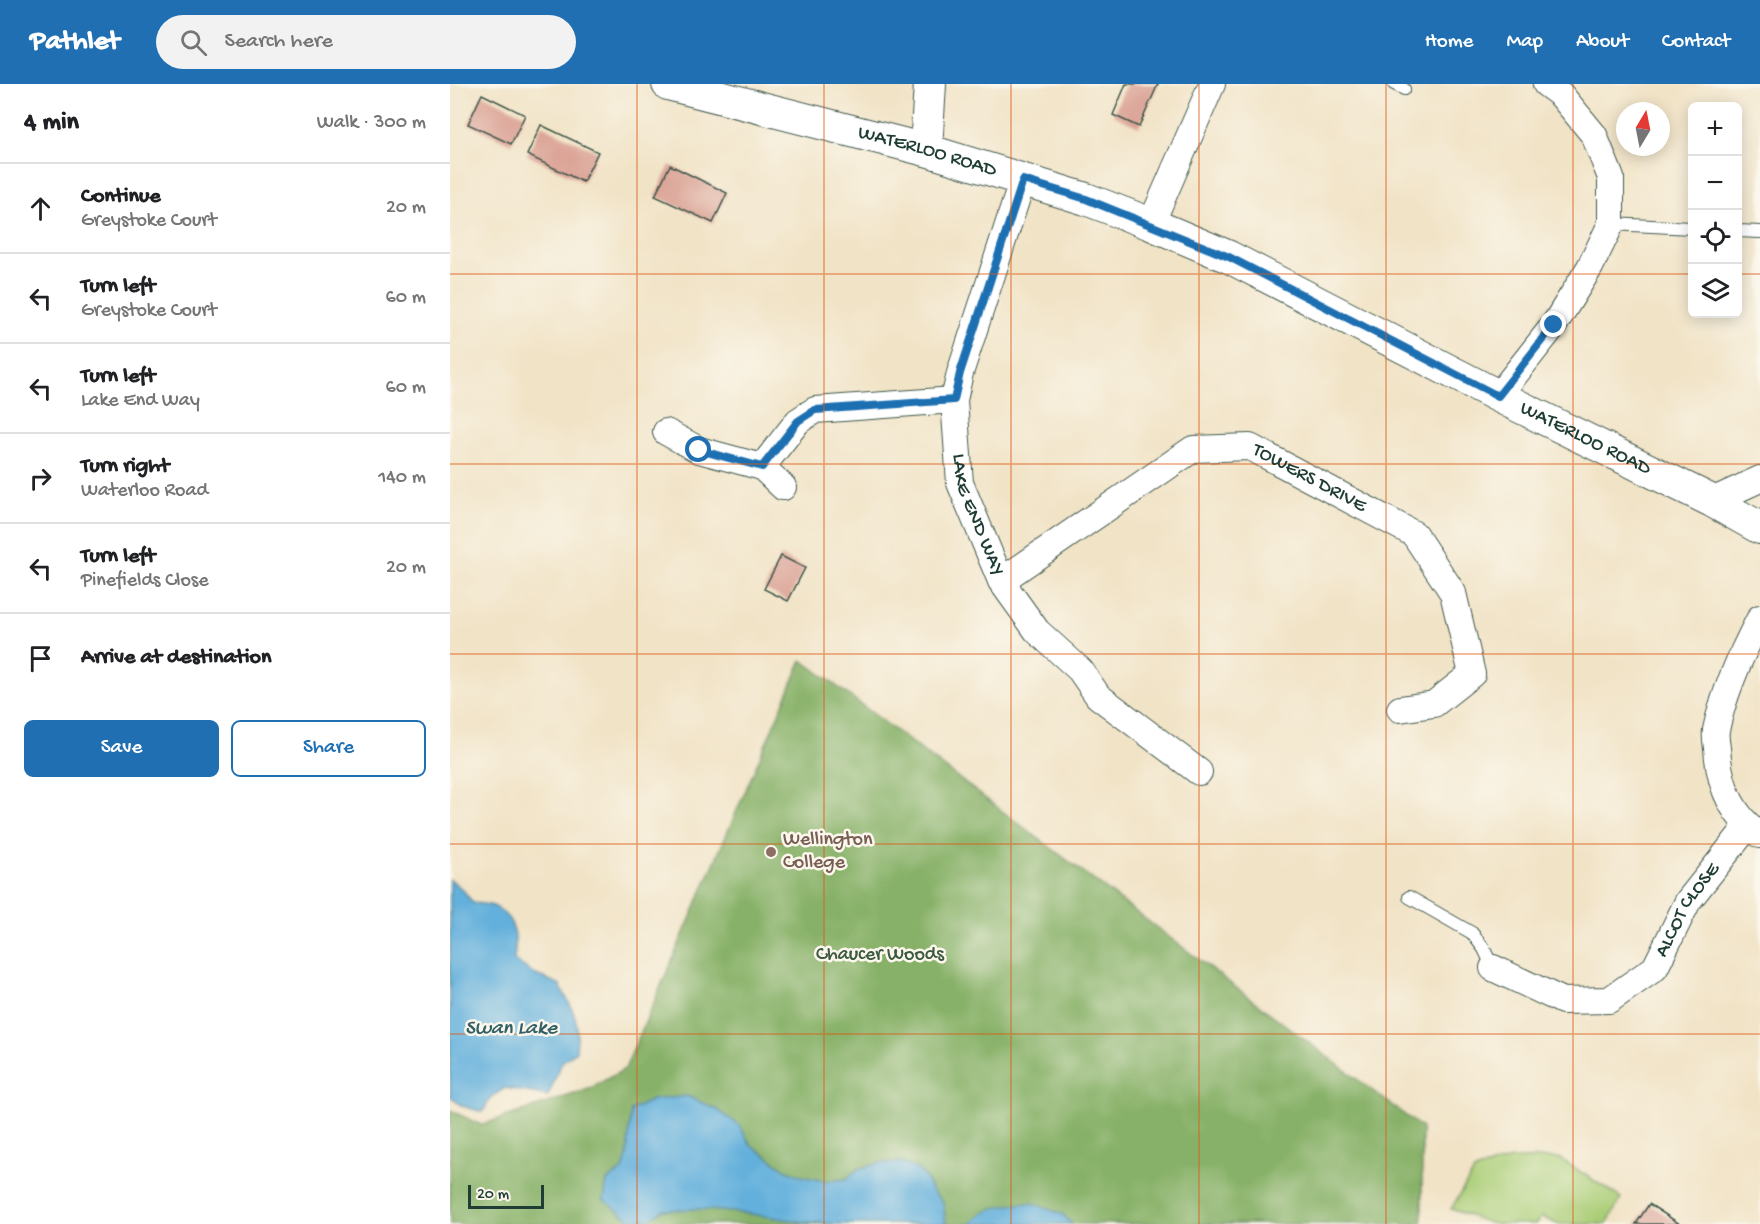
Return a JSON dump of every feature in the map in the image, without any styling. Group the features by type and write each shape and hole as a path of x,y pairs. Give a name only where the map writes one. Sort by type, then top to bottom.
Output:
{"street":[{"name":"WATERLOO ROAD","path":"668,84 926,150 1086,199 1151,224 1229,257 1498,396 1712,501 1760,528"},
{"path":"926,150 930,84"},
{"path":"1151,224 1212,84"},
{"path":"1498,396 1554,325 1590,267 1611,224 1611,178 1594,135 1561,95 1546,84"},
{"name":"LAKE END WAY","path":"1023,180 960,373 954,400 960,483 1001,580 1038,631 1080,670 1098,696 1199,772"},
{"path":"762,467 798,421 815,410 954,400"},
{"path":"666,432 699,450 762,467 783,487"},
{"name":"TOWERS DRIVE","path":"1001,580 1192,449 1250,447 1413,534 1453,593 1472,674 1434,704 1400,709"},
{"path":"1712,501 1760,479"},
{"name":"ALCOT CLOSE","path":"1493,968 1563,1001 1609,1000 1655,968 1688,901 1754,831 1727,798 1718,768 1716,732 1728,689 1760,618"}],"lane":[{"path":"1611,224 1688,228"},
{"path":"1742,231 1760,232"},
{"path":"1409,897 1472,933 1484,949 1493,968"}],"green space":[{"name":"Chaucer Woods","path":"802,660 1422,1128 1422,1224 450,1224 450,1110 481,1125 589,1089 625,1069"},
{"path":"1559,1158 1621,1198 1607,1224 1557,1224 1542,1217 1535,1224 1492,1224 1451,1209 1474,1171 1511,1159"}],"water":[{"name":"Swan Lake","path":"450,879 473,903 492,906 504,913 514,931 514,960 536,975 559,984 572,1009 577,1030 576,1051 562,1062 548,1096 505,1088 491,1097 483,1112 462,1106 450,1096"},
{"path":"687,1096 716,1109 739,1125 751,1145 785,1169 805,1177 826,1181 846,1179 858,1169 879,1163 901,1162 919,1170 932,1191 943,1202 946,1224 803,1222 698,1209 663,1210 650,1219 631,1220 604,1200 607,1181 623,1170 627,1156 631,1110 652,1100"},
{"path":"1032,1203 1062,1214 1072,1224 970,1224 983,1213 991,1210 1007,1205"}],"building":[{"path":"1126,84 1158,84 1139,127 1113,115"},
{"path":"482,94 525,115 511,144 468,124"},
{"path":"541,125 598,152 583,182 527,155"},
{"path":"670,165 727,193 713,223 655,196"},
{"path":"781,556 805,568 788,601 764,589"},
{"path":"1649,1204 1680,1224 1636,1224"}],"place":[{"name":"Wellington College","path":"771,852"}],"route":[{"path":"699,450 762,467 798,421 815,410 954,400 960,373 1023,180 1086,199 1229,257 1498,396 1554,325"}]}
